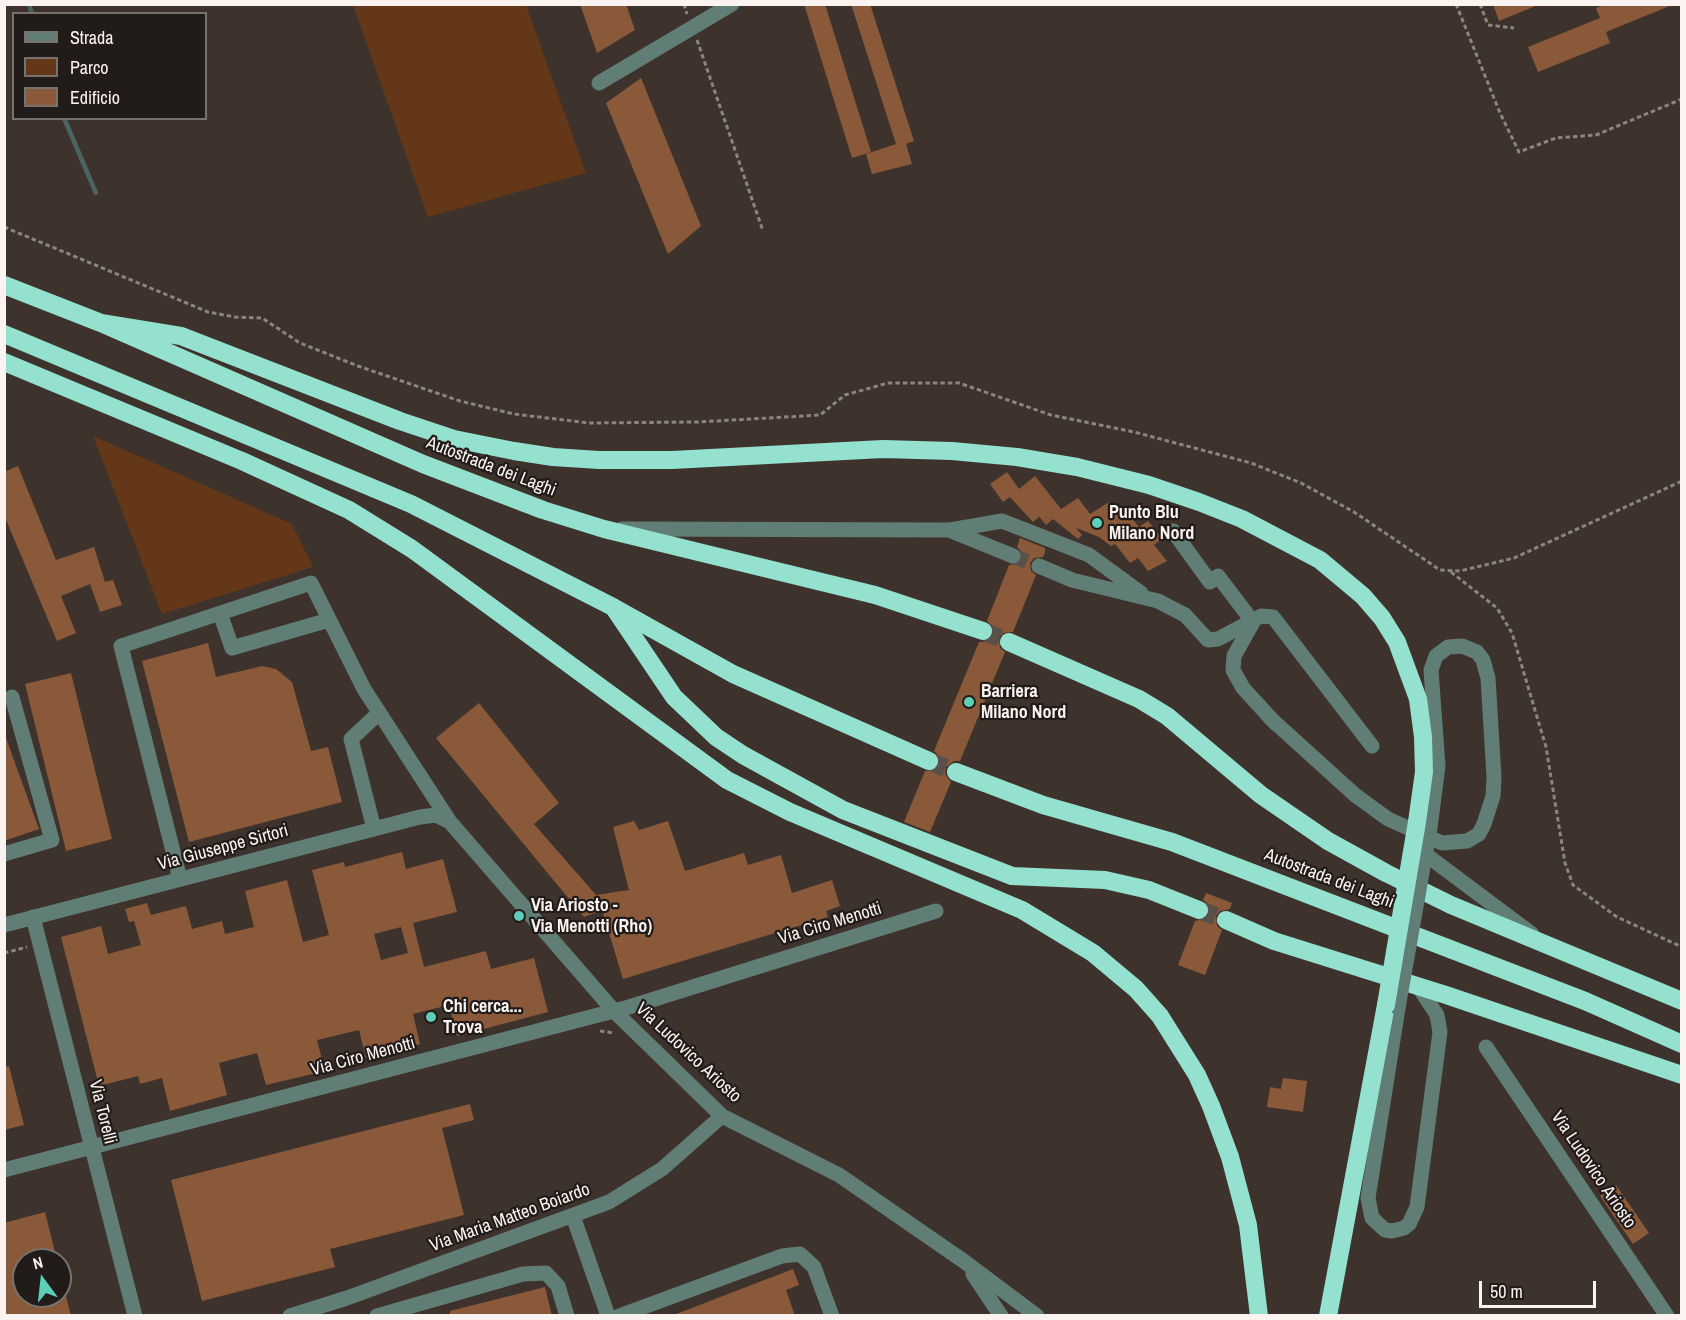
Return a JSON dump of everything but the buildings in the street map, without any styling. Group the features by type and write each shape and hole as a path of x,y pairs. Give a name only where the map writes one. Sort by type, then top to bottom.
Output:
{"highway":[{"name":"Autostrada dei Laghi","path":"4,285 101,323 423,464 543,510 604,529 875,595 983,631"},
{"path":"101,323 181,336 400,421 454,439 514,451 564,458 672,460 883,449 1017,456 1077,466 1149,485 1199,502 1242,519 1320,560 1363,596 1382,618 1397,642 1418,699 1423,737 1424,772 1424,825 1392,1006 1328,1316"},
{"path":"4,334 411,504 613,607 733,674 929,761"},
{"path":"4,362 271,473 349,510 412,549 727,780 790,812 1013,906 1093,953 1136,989 1160,1016 1206,1096 1230,1157 1246,1216 1253,1253 1260,1316"},
{"path":"613,607 674,697 716,737 743,755 843,810 1012,876 1105,880 1149,890 1199,910"},
{"name":"Autostrada dei Laghi","path":"1009,642 1139,699 1167,716 1261,795 1328,841 1451,905 1682,1001"},
{"name":"Autostrada dei Laghi","path":"956,772 1043,805 1183,846 1585,1001 1682,1044"},
{"path":"1226,920 1274,940 1682,1075"}],"street":[{"path":"599,83 732,4"},
{"path":"604,529 949,530 1002,521 1089,555 1146,596 1185,615 1208,640 1218,639 1270,615 1277,620 1372,746"},
{"path":"949,530 1013,556"},
{"path":"1173,531 1210,582 1218,576 1253,622"},
{"path":"1039,566 1072,580 1146,596"},
{"name":"Via Ludovico Ariosto","path":"220,613 310,583 379,713 450,822 615,1011 722,1116 838,1175 965,1262 1037,1316"},
{"path":"180,879 122,646 220,613 232,648 329,620"},
{"path":"1253,622 1234,656 1233,670 1242,688 1338,789 1546,945"},
{"path":"1270,718 1347,789 1388,819 1442,843 1467,841 1479,834 1484,824 1491,804 1494,777 1488,678 1483,660 1477,652 1462,646 1448,647 1437,656 1431,670 1438,766 1424,825"},
{"path":"4,854 52,840 12,697"},
{"path":"374,829 351,739 379,713"},
{"name":"Via Giuseppe Sirtori","path":"4,924 428,815 443,817 450,822"},
{"name":"Via Ciro Menotti","path":"4,1170 615,1011 936,911"},
{"name":"Via Torelli","path":"33,917 135,1316"},
{"path":"1392,1006 1368,1198 1372,1218 1385,1230 1392,1231 1409,1224 1417,1207 1440,1032 1434,1008 1418,986"},
{"name":"Via Ludovico Ariosto","path":"1486,1047 1667,1316"},
{"name":"Via Maria Matteo Boiardo","path":"290,1316 347,1298 609,1202 662,1168 722,1116"},
{"path":"573,1216 608,1316"},
{"path":"619,1316 782,1256 800,1254 814,1267 832,1316"},
{"path":"965,1262 1001,1316"},
{"path":"377,1316 523,1274 546,1273 558,1286 567,1316"}],"path":[{"path":"684,4 763,231"},
{"path":"1456,4 1500,113 1519,152 1556,138 1596,135 1682,99"},
{"path":"1480,4 1488,25 1514,28"},
{"path":"4,227 208,312 235,317 261,318 300,343 358,366 460,401 514,414 590,423 697,422 820,415 845,395 888,383 959,383 1051,415 1134,432 1261,467 1301,483 1354,512 1426,563 1440,570 1460,571 1514,558 1682,481"},
{"path":"1449,571 1497,608 1512,633 1546,747 1565,863 1573,885 1617,917 1682,947"},
{"path":"4,953 30,947"}],"green space":[{"path":"353,5 526,5 586,173 428,217"},
{"path":"93,436 292,524 313,567 162,614"}],"waterway":[{"path":"29,4 31,12"},
{"path":"65,120 96,193"}],"tunnel":[{"path":"1013,556 1039,566"},
{"path":"983,631 1009,642"},
{"path":"929,761 956,772"},
{"path":"1199,910 1226,920"}],"place":[{"name":"Punto Blu Milano Nord","path":"1097,523"},
{"name":"Barriera Milano Nord","path":"969,702"},
{"name":"Via Ariosto - Via Menotti (Rho)","path":"519,916"},
{"name":"Chi cerca... Trova","path":"431,1017"}]}
